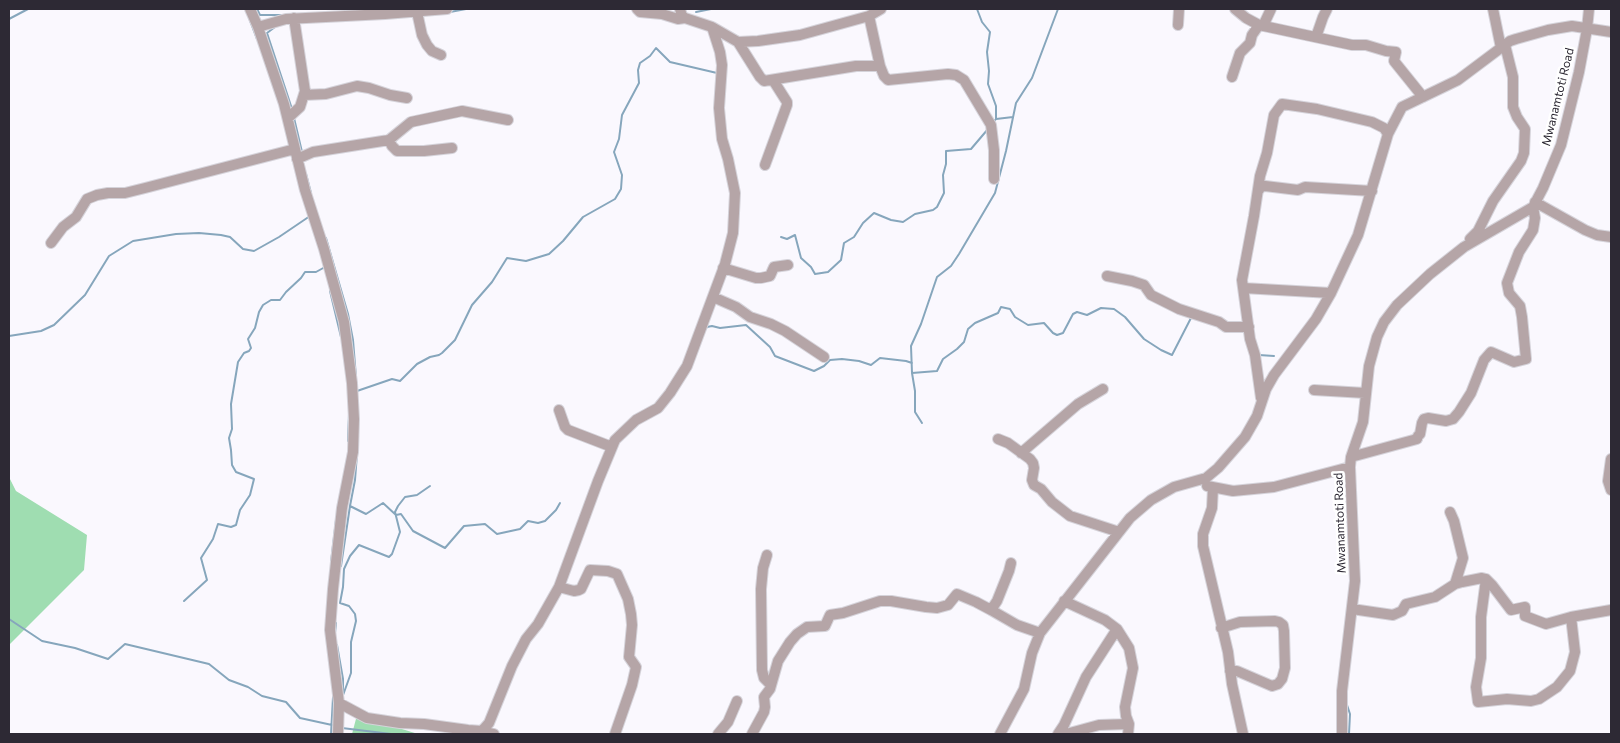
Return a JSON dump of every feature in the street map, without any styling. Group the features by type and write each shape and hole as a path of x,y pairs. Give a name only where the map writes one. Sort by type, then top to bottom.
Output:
{"street":[{"path":"250,9 258,27 288,118 304,190 324,249 344,322 352,382 353,452 342,508 330,630 339,703 338,734"},
{"path":"258,27 289,15 386,11 417,12 447,9"},
{"path":"637,9 640,12 685,18 712,27 738,42 761,79 767,81 856,66 880,66"},
{"path":"680,9 682,16 685,18"},
{"path":"738,42 800,35 869,16 881,9"},
{"path":"1178,9 1178,25"},
{"path":"1235,9 1252,22 1261,26 1352,46 1366,45 1386,52 1396,52 1394,61 1423,97"},
{"path":"1232,77 1240,54 1250,43 1252,36 1261,26 1271,9"},
{"path":"1316,37 1327,9"},
{"path":"1453,255 1478,231 1493,201 1523,158 1526,132 1515,112 1513,78 1493,9"},
{"name":"Mwanamtoti Road","path":"1342,734 1342,692 1354,581 1351,462 1363,422 1369,366 1377,337 1384,322 1397,305 1453,255 1534,205 1561,145 1579,72 1589,9"},
{"path":"417,12 422,35 427,45 432,51 441,55"},
{"path":"288,118 298,111 305,90 289,15"},
{"path":"869,16 880,66 884,76 890,81 948,74 956,75 964,80 991,125 994,150 994,179"},
{"path":"1000,734 1024,689 1032,653 1040,633 1130,518 1151,500 1174,487 1206,478 1218,468 1245,437 1274,376 1331,294 1358,235 1388,134 1402,107 1458,80 1516,39 1548,30 1572,26 1611,32"},
{"path":"482,730 489,723 512,666 526,639 538,624 559,588 598,480 615,440 636,420 658,408 687,366 723,268 733,233 735,193 722,139 719,108 722,65 712,27"},
{"path":"766,165 787,102 773,80"},
{"path":"304,95 326,94 357,86 407,98"},
{"path":"1262,402 1243,288 1243,272 1262,168 1274,116 1282,104 1317,109 1366,120 1384,128 1388,134"},
{"path":"51,243 63,227 76,216 87,199 108,192 125,193 296,154 389,140 411,122 462,111 508,120"},
{"path":"389,140 397,151 424,152 452,148"},
{"path":"1258,191 1261,187 1265,186 1298,190 1306,187 1372,191"},
{"path":"1534,205 1584,230 1597,235 1611,237"},
{"path":"1189,482 1233,491 1274,487 1417,439 1424,419 1446,421 1452,419 1460,412 1471,393 1484,360 1491,352 1514,362 1526,358 1520,306 1509,293 1507,283 1519,252 1533,230 1535,218 1534,205"},
{"path":"723,268 761,278 770,276 774,267 788,265"},
{"path":"1107,276 1144,285 1150,295 1179,309 1219,322 1226,327 1249,327"},
{"path":"1243,288 1331,294"},
{"path":"713,297 736,307 750,317 785,331 824,357"},
{"path":"1021,453 1078,404 1103,389"},
{"path":"1314,390 1366,393"},
{"path":"559,410 568,430 612,447"},
{"path":"998,439 1008,443 1030,458 1034,468 1032,480 1034,486 1041,489 1052,502 1070,516 1119,532"},
{"path":"1611,459 1608,481 1611,490"},
{"path":"1213,487 1212,508 1203,534 1204,546 1221,628 1228,652 1243,734"},
{"path":"1450,512 1463,558 1455,584"},
{"path":"767,555 763,568 761,589 762,670 764,678 771,685"},
{"path":"991,610 997,601 1011,563"},
{"path":"559,588 574,591 580,590 590,570 608,571 616,574 628,599 632,625 629,657 636,667 615,734"},
{"path":"1352,609 1393,614 1402,611 1406,604 1435,597 1455,584 1468,580 1486,579 1492,584 1510,610 1525,607 1525,616 1546,624 1571,617 1611,610"},
{"path":"1486,579 1481,617 1481,658 1476,687 1478,702 1507,699 1531,701 1539,699 1557,687 1570,671 1575,652 1571,617"},
{"path":"752,734 764,712 764,698 771,685 778,661 790,642 797,634 808,627 825,626 830,615 843,613 880,601 891,600 937,608 948,605 957,594 1017,624 1040,633"},
{"path":"1064,600 1105,620 1117,629 1129,648 1133,668 1125,707 1128,729 1100,725 1066,734"},
{"path":"1221,628 1240,622 1275,621 1282,625 1284,631 1285,668 1282,679 1278,684 1272,686 1237,670 1230,671"},
{"path":"1058,734 1086,676 1117,629"},
{"path":"718,734 728,722 737,702"},
{"path":"339,703 367,718 400,723 482,730 494,734"}],"green space":[{"path":"9,477 16,491 87,535 84,570 9,645"},
{"path":"357,715 418,734 352,734"}],"waterway":[{"path":"9,19 28,9"},
{"path":"257,9 260,15 282,15"},
{"path":"450,12 466,9"},
{"path":"696,12 711,9"},
{"path":"977,9 982,22 990,32 987,52 988,84 996,106 996,119"},
{"path":"922,423 915,412 911,346 921,324 937,277 951,266 995,193 1016,103 1032,78 1058,9"},
{"path":"249,18 257,39"},
{"path":"275,27 267,33 292,109"},
{"path":"357,391 392,379 400,381 417,364 442,353 455,340 472,305 492,282 507,258 526,261 549,254 563,241 583,217 615,199 621,189 622,175 614,152 619,139 622,115 639,83 638,70 640,63 650,56 656,48 670,62 717,73"},
{"path":"994,121 996,119 1013,117"},
{"path":"294,118 302,152"},
{"path":"781,237 787,239 795,235 801,258 811,267 815,274 828,272 841,260 844,243 854,237 863,223 874,213 891,220 903,222 915,214 933,210 937,207 944,193 943,175 946,164 946,151 971,149 988,129"},
{"path":"306,174 311,193"},
{"path":"9,336 41,331 54,325 85,295 109,256 133,241 176,234 199,233 230,237 243,249 254,251 310,216"},
{"path":"326,238 348,314 353,340 356,377"},
{"path":"184,601 207,580 201,558 213,539 218,524 231,527 236,525 240,510 250,495 254,479 236,472 232,465 229,438 232,429 231,404 238,362 244,353 251,348 248,339 255,328 259,312 263,305 271,300 280,300 305,272 316,272 325,267"},
{"path":"330,291 341,337"},
{"path":"912,373 937,371 943,359 964,342 968,329 975,323 998,313 1001,307 1010,309 1015,317 1028,325 1044,323 1057,335 1063,333 1073,314 1077,312 1087,315 1101,308 1114,309 1125,317 1144,339 1172,355 1192,316"},
{"path":"705,330 707,327 712,326 720,328 746,325 770,347 775,356 814,371 824,366 830,360 842,359 871,365 880,358 912,363"},
{"path":"1259,355 1274,356"},
{"path":"348,441 349,414"},
{"path":"341,566 355,480 357,454"},
{"path":"342,698 351,673 351,642 356,621 355,614 349,606 340,603 344,569 350,556 359,545 389,557 392,554 400,532 395,512 398,506 405,497 417,495 430,486"},
{"path":"350,506 366,514 383,503 396,515 401,514 413,531 445,548 464,526 485,524 497,534 520,529 528,521 538,523 545,521 560,503"},
{"path":"331,562 336,520"},
{"path":"9,619 42,641 75,648 108,659 125,644 209,664 229,680 248,687 262,696 286,702 300,718 332,725"},
{"path":"335,633 336,623"},
{"path":"337,645 343,679 343,692"},
{"path":"331,734 333,697"},
{"path":"1347,705 1350,714 1349,734"},
{"path":"342,728 391,734"}]}
